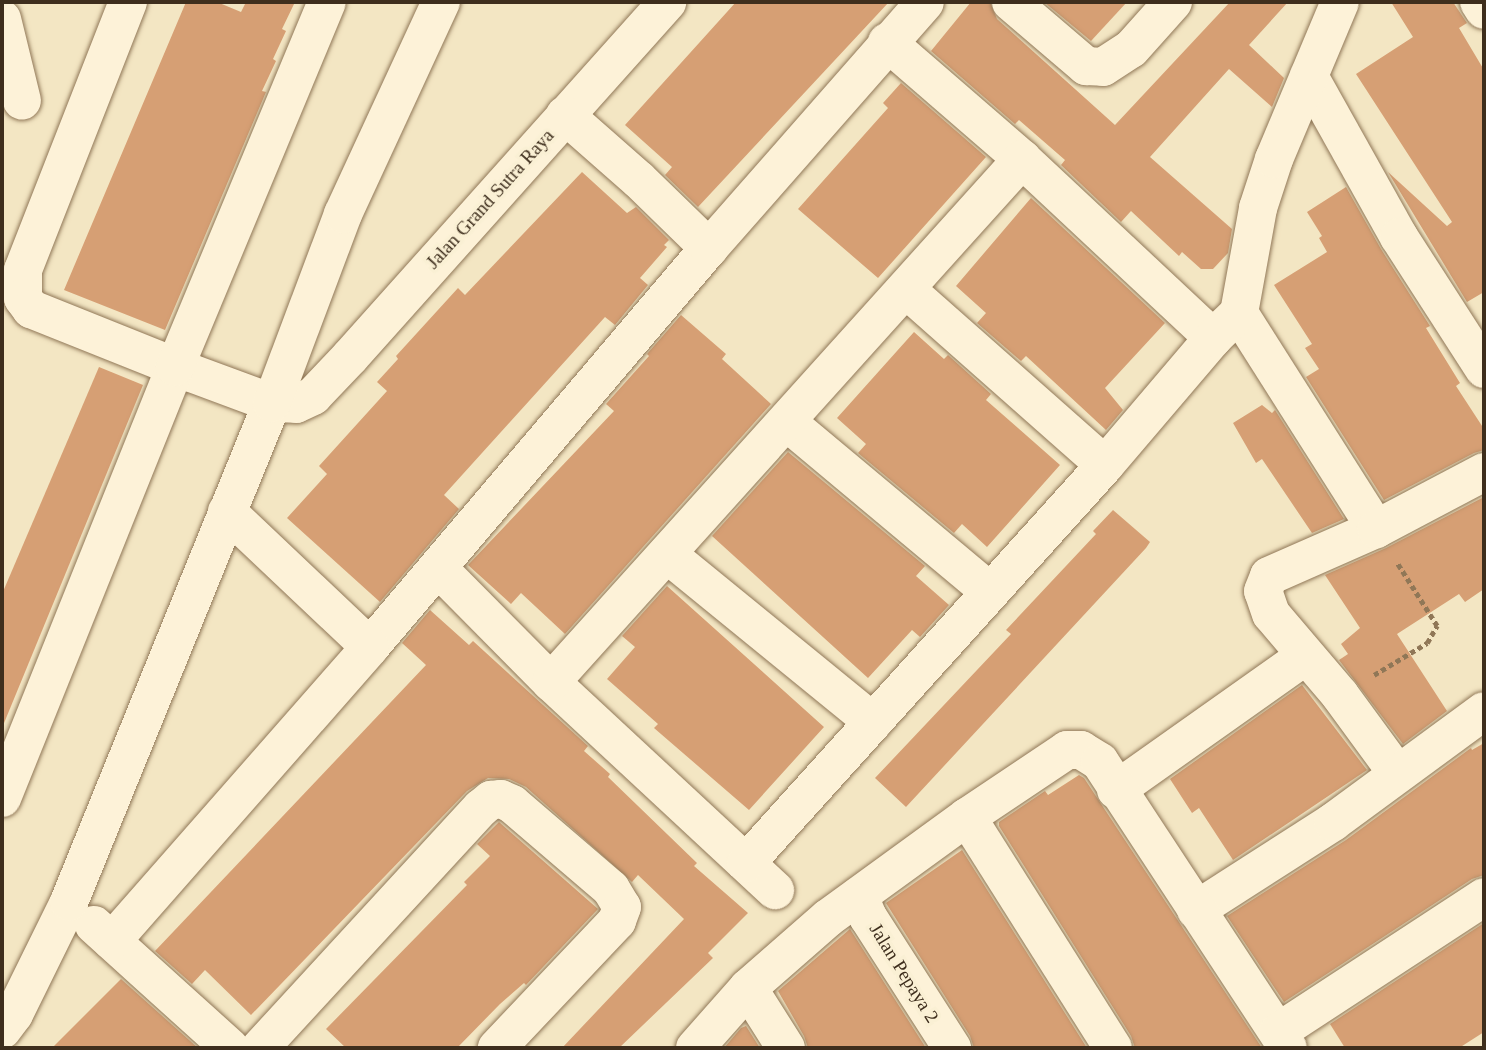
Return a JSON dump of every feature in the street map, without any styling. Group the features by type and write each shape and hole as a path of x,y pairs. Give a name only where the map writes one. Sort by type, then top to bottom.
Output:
{"street":[{"path":"128,2 23,270 23,298 31,309 266,401"},
{"path":"2,798 183,370 327,2"},
{"path":"2,1030 14,1014 69,902 227,512 266,401 343,214 441,2"},
{"name":"Jalan Grand Sutra Raya","path":"266,401 296,404 313,396 667,2"},
{"path":"112,941 370,647 709,248 887,42 925,2"},
{"path":"1011,2 1086,66 1103,67 1131,49 1173,2"},
{"path":"746,863 1105,465 1226,325 1274,159 1340,2"},
{"path":"1479,2 1484,9"},
{"path":"2,19 22,101"},
{"path":"887,42 1022,159 1226,325 1376,529"},
{"path":"1309,76 1399,237 1484,369"},
{"path":"565,115 639,180 709,248"},
{"path":"551,682 908,289 1022,159"},
{"path":"908,289 1105,465"},
{"path":"788,422 990,592"},
{"path":"1397,773 1340,695 1305,656 1266,604 1263,591 1269,576 1376,529 1484,472"},
{"path":"227,512 370,647"},
{"path":"667,554 873,722"},
{"path":"438,568 551,682 775,890"},
{"path":"1116,790 1305,656"},
{"path":"1196,910 1333,822 1484,711"},
{"path":"695,1048 748,988 828,918 967,817 1067,750 1088,753 1100,762 1283,1040 1484,897"},
{"path":"260,1048 481,808 491,800 501,799 512,804 611,889 622,907 617,921 497,1048"},
{"path":"967,817 1113,1048"},
{"name":"Jalan Pepaya 2","path":"859,897 868,917 952,1048"},
{"path":"69,902 230,1048"},
{"path":"748,988 786,1048"}],"path":[{"path":"1340,695 1427,643 1437,626 1376,529"}],"building":[{"path":"186,2 217,2 241,12 246,2 295,2 282,29 286,31 262,91 266,92 165,330 64,290"},
{"path":"736,2 889,2 698,207 665,175 672,167 625,125"},
{"path":"971,2 990,2 997,19 1115,125 1230,2 1288,2 1249,45 1284,78 1272,107 1229,69 1150,157 1232,229 1228,253 1213,269 1201,269 1182,252 1179,256 1131,211 1121,222 1061,165 1065,160 1019,120 1015,124 931,51"},
{"path":"1044,2 1127,2 1091,41"},
{"path":"1391,2 1453,2 1467,23 1459,28 1484,70 1484,292 1467,302 1388,172 1447,226 1452,222 1356,74 1413,37"},
{"path":"901,83 986,157 878,278 798,209 888,108 883,103"},
{"path":"582,172 627,213 636,207 669,240 664,245 667,247 640,278 648,285 615,325 605,317 444,495 459,509 380,602 287,518 327,474 319,466 387,391 377,382 398,359 396,356 458,288 465,295"},
{"path":"1346,187 1381,249 1430,326 1426,328 1460,383 1456,386 1484,429 1484,450 1384,500 1306,377 1319,369 1305,348 1312,344 1274,285 1327,252 1319,238 1322,236 1307,212"},
{"path":"1031,198 1165,323 1105,388 1123,410 1106,430 1026,356 1021,361 977,323 986,313 956,286"},
{"path":"681,315 726,354 722,359 771,404 565,634 521,593 511,604 468,565 614,411 606,404"},
{"path":"914,332 944,359 948,355 991,394 986,400 1060,465 987,547 962,524 954,533 858,453 866,444 837,418"},
{"path":"99,367 143,385 2,728 2,594"},
{"path":"1262,405 1272,413 1275,410 1344,519 1312,533 1262,459 1256,463 1233,423"},
{"path":"788,452 925,566 916,576 949,605 920,637 912,630 868,678 712,536"},
{"path":"1484,497 1484,589 1465,602 1459,594 1397,634 1447,711 1403,744 1339,660 1348,654 1341,644 1360,628 1325,575 1386,548"},
{"path":"1113,510 1150,542 1146,548 906,807 875,778 1011,634 1006,630 1096,534 1093,531"},
{"path":"667,586 824,727 749,810 654,728 658,724 607,679 635,647 622,636"},
{"path":"430,610 469,645 473,641 588,746 584,751 610,774 608,777 697,863 694,866 748,913 708,953 713,958 619,1048 562,1048 684,919 638,875 632,882 526,787 509,779 488,778 467,791 251,1015 205,970 192,984 155,951 426,665 402,643"},
{"path":"1302,685 1367,770 1233,860 1199,808 1192,813 1170,779"},
{"path":"1484,743 1484,875 1472,879 1284,1002 1227,916 1346,840 1471,748 1472,750"},
{"path":"1079,775 1084,778 1262,1048 1135,1048 1131,1036 999,826 999,822 1045,791 1048,795"},
{"path":"499,822 598,909 526,985 524,983 500,1004 457,1048 346,1048 326,1029 467,885 464,882 490,856 477,844"},
{"path":"962,850 1087,1048 974,1048 970,1036 886,903"},
{"path":"1484,923 1484,1032 1459,1048 1345,1048 1330,1024"},
{"path":"850,929 926,1048 808,1048 778,991"},
{"path":"121,979 198,1048 52,1048"},
{"path":"746,1026 760,1048 724,1048 741,1028"}]}
